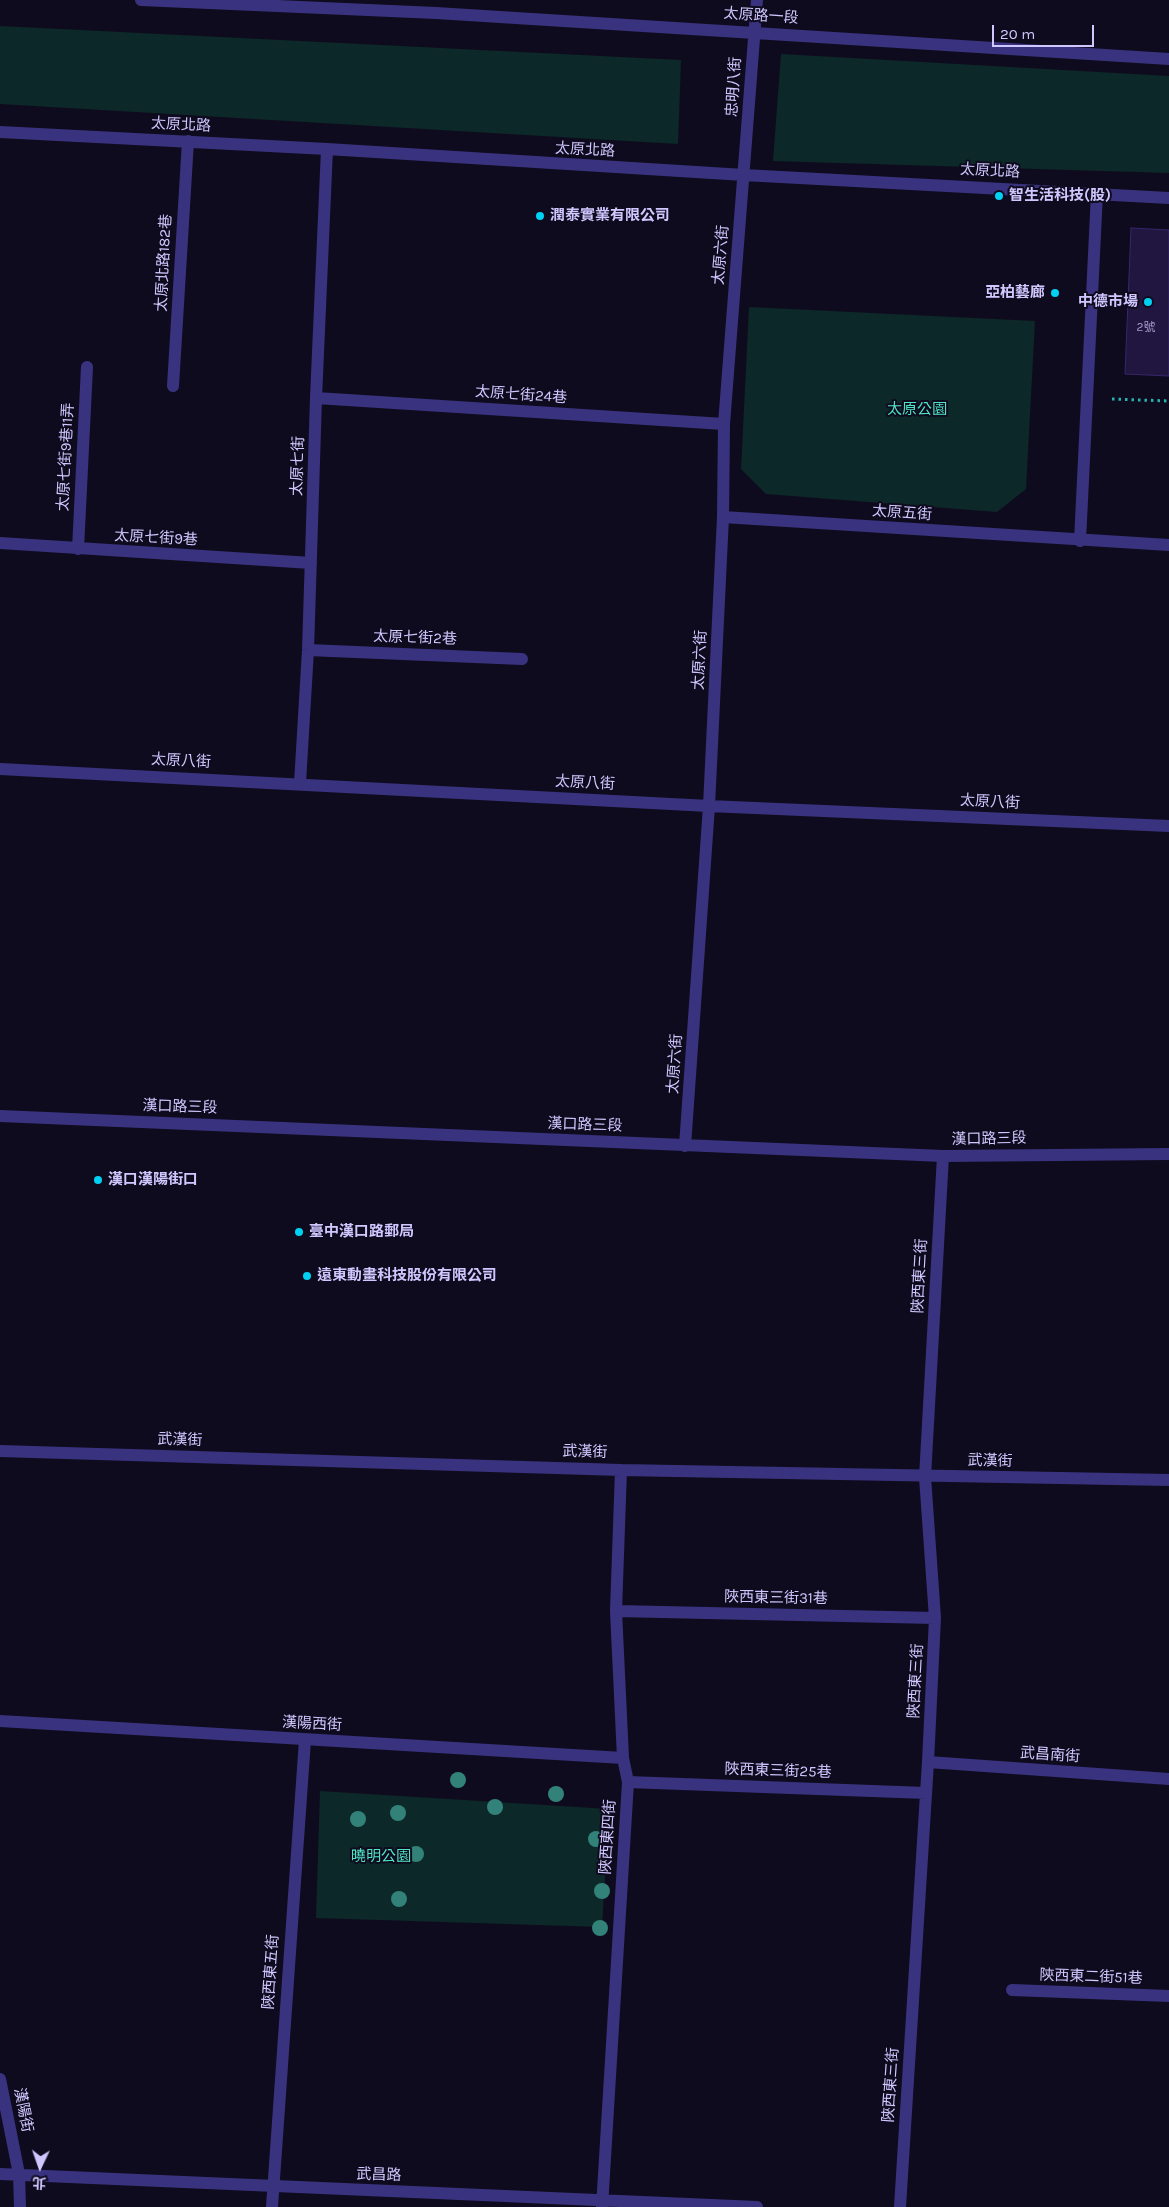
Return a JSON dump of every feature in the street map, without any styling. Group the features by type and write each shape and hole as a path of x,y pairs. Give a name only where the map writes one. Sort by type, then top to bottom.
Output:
{"street":[{"name":"太原路一段","path":"141,0 446,14 1169,59"},
{"name":"忠明八街","path":"744,176 757,0"},
{"name":"太原北路","path":"0,132 327,149 744,176 1169,198"},
{"name":"太原北路182巷","path":"173,386 188,141"},
{"name":"太原七街","path":"300,783 308,650 316,398 327,149"},
{"name":"太原六街","path":"685,1146 709,806 723,517 724,424 744,176"},
{"path":"1080,541 1097,193"},
{"name":"太原七街9巷11弄","path":"78,549 87,367"},
{"name":"太原七街24巷","path":"316,398 724,424"},
{"name":"太原五街","path":"723,517 1080,541 1169,545"},
{"name":"太原七街9巷","path":"0,543 311,563"},
{"name":"太原七街2巷","path":"308,650 522,659"},
{"name":"太原八街","path":"0,769 300,783 709,806 1169,826"},
{"name":"漢口路三段","path":"0,1116 943,1156 1169,1154"},
{"name":"陜西東三街","path":"900,2207 928,1762 935,1618 925,1477 943,1156"},
{"name":"武漢街","path":"0,1451 621,1470 1169,1480"},
{"name":"陜西東四街","path":"602,2203 628,1782 623,1758 616,1612 621,1470"},
{"name":"陜西東三街31巷","path":"616,1612 935,1618"},
{"name":"漢陽西街","path":"0,1721 623,1758"},
{"name":"陝西東五街","path":"272,2207 305,1740"},
{"name":"武昌南街","path":"928,1762 1169,1779"},
{"name":"陜西東三街25巷","path":"628,1782 926,1793"},
{"name":"陝西東二街51巷","path":"1012,1990 1169,1996"},
{"name":"漢陽街","path":"0,2079 19,2174 20,2207"},
{"name":"武昌路","path":"0,2174 602,2203 757,2207"}],"path":[{"path":"1086,398 1169,401"}],"green space":[{"path":"0,26 681,60 678,144 0,104"},
{"path":"781,54 1169,76 1169,173 773,161"},
{"name":"太原公園","path":"749,307 1035,321 1026,489 997,512 766,494 741,469"},
{"name":"曉明公園","path":"320,1791 609,1809 602,1927 316,1918"}],"building":[{"name":"中德市場","path":"1131,228 1169,230 1169,376 1125,374"}],"place":[{"name":"智生活科技(股)","path":"999,196"},
{"name":"潤泰實業有限公司","path":"540,216"},
{"name":"亞柏藝廊","path":"1055,293"},
{"name":"中德市場","path":"1148,302"},
{"name":"漢口漢陽街口","path":"98,1180"},
{"name":"臺中漢口路郵局","path":"299,1232"},
{"name":"遠東動畫科技股份有限公司","path":"307,1276"}]}
